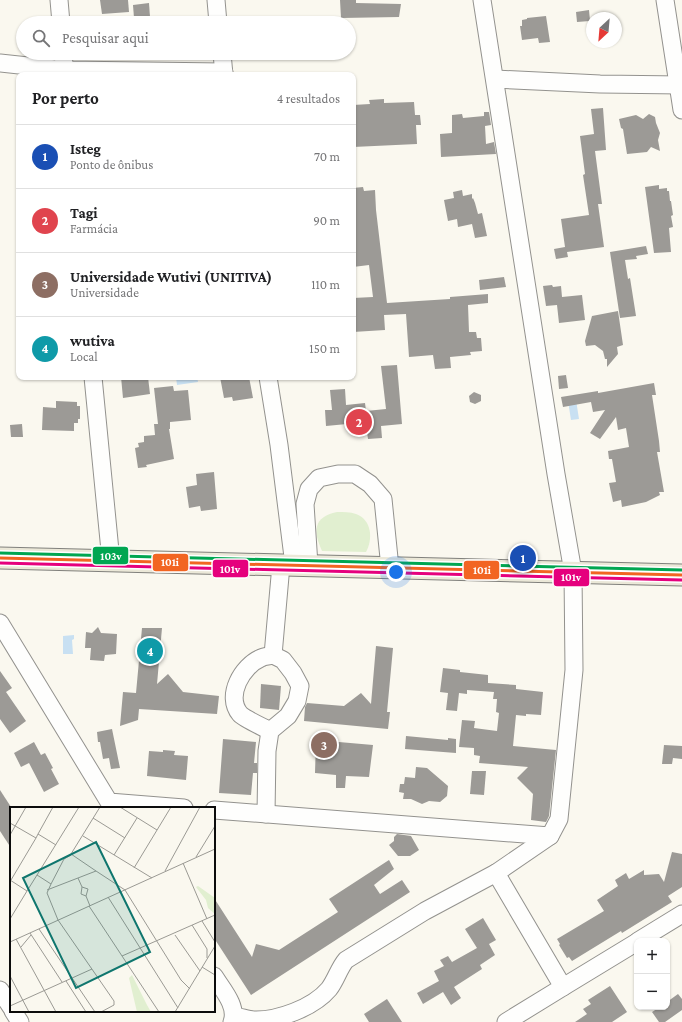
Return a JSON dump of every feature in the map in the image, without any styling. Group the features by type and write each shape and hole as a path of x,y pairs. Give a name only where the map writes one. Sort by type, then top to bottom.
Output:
{"main road":[{"path":"0,558 682,575"}],"street":[{"path":"59,0 60,16"},
{"path":"216,0 217,16"},
{"path":"215,978 232,1005 233,1019 270,1019 285,1016 301,1009 329,989 340,966 346,960 425,911 496,872 550,836 559,819 574,670 573,572 556,474 482,0"},
{"path":"665,0 680,85 682,110"},
{"path":"64,60 65,72"},
{"path":"223,60 224,72"},
{"path":"0,63 58,72"},
{"path":"495,79 600,84 680,85"},
{"path":"93,380 111,561"},
{"path":"268,380 295,565"},
{"path":"273,655 295,565 305,504 309,489 319,478 338,474 355,474 370,484 383,499 390,568"},
{"path":"0,623 111,805 160,807"},
{"path":"266,814 267,751 270,731 288,716 297,701 300,686 293,673 283,660 273,655 261,658 249,666 237,681 234,701 241,714 270,731"},
{"path":"215,810 550,836"},
{"path":"496,872 563,987"},
{"path":"642,938 682,914"},
{"path":"506,1022 634,943"},
{"path":"0,990 10,1005"},
{"path":"14,1012 20,1022"}],"green space":[{"path":"337,512 349,512 356,514 368,525 370,530 370,541 366,552 322,551 317,537 317,526 323,517"}],"water":[{"path":"176,380 198,380 198,382 177,385"},
{"path":"576,400 579,419 571,420 568,401"},
{"path":"74,635 74,639 72,640 73,654 63,654 63,636"}],"building":[{"path":"100,0 128,0 129,12 102,14"},
{"path":"340,0 356,0 356,3 401,4 399,17 356,18 356,16 341,16"},
{"path":"149,3 150,16 134,16 133,5"},
{"path":"589,10 589,12 586,12 586,21 577,22 576,12"},
{"path":"546,16 550,42 539,43 538,38 522,40 520,26 522,26 522,20"},
{"path":"384,99 384,103 414,102 415,115 420,115 421,125 416,125 417,144 356,147 356,105 370,104 369,100"},
{"path":"603,108 606,150 595,151 602,204 598,204 604,247 567,252 568,257 556,259 554,249 565,247 561,219 589,215 583,175 585,174 580,136 594,134 591,109"},
{"path":"484,112 489,112 491,125 485,126 486,144 494,142 496,154 441,157 440,134 452,133 452,115 462,114 463,118 484,116"},
{"path":"649,114 655,117 660,133 658,140 660,151 651,147 647,152 627,154 623,129 621,128 619,119 636,115 643,119"},
{"path":"659,185 659,189 667,188 667,191 669,191 673,215 671,216 673,227 669,228 671,252 654,253 645,187"},
{"path":"363,187 364,191 375,190 387,303 450,299 450,297 488,294 488,303 468,305 469,332 476,332 477,338 481,338 482,351 470,352 471,355 450,357 451,368 435,369 433,355 409,357 406,314 384,315 385,330 356,332 356,298 373,297 369,265 356,267 356,188"},
{"path":"462,190 463,196 472,194 472,199 473,198 478,214 482,213 487,236 475,238 472,224 458,227 457,219 448,221 444,200 454,198 453,192"},
{"path":"646,246 648,254 636,256 637,259 625,260 628,279 630,278 636,316 620,318 610,252"},
{"path":"504,277 506,287 480,290 479,280"},
{"path":"552,285 553,287 561,286 562,297 582,295 585,320 559,323 557,305 546,306 543,286"},
{"path":"618,311 623,345 617,347 618,354 607,367 607,359 605,359 603,351 595,345 586,346 585,341 592,316"},
{"path":"397,365 402,424 381,426 382,438 368,439 366,426 347,427 347,424 326,426 325,410 332,410 330,390 345,389 346,405 365,403 366,411 386,409 381,366"},
{"path":"566,375 568,388 559,389 558,376"},
{"path":"121,380 148,380 150,394 123,398"},
{"path":"221,380 250,380 253,398 233,401 232,397 224,398"},
{"path":"654,383 656,395 652,395 660,452 657,452 664,492 659,492 660,495 646,502 622,507 621,500 613,502 609,483 616,482 612,459 609,459 608,451 629,447 626,428 618,430 616,417 600,439 590,433 605,410 593,412 591,402 563,407 561,397 598,391 598,393"},
{"path":"173,386 174,391 188,390 191,420 170,422 169,429 174,459 146,465 147,467 138,468 135,448 139,447 138,443 144,442 144,436 155,435 154,424 158,424 154,388"},
{"path":"474,392 481,395 481,401 475,404 470,402 469,396"},
{"path":"56,401 77,402 77,406 80,406 80,419 78,419 78,423 74,423 74,431 42,430 43,407 56,408"},
{"path":"22,424 23,437 11,437 10,425"},
{"path":"214,472 217,509 201,511 200,506 189,508 186,487 197,485 196,474"},
{"path":"98,627 101,633 117,634 116,654 105,655 104,661 90,660 91,648 85,648 86,632 92,633"},
{"path":"142,628 162,628 157,684 168,674 183,692 219,696 217,714 139,709 138,720 120,726 123,692 136,693"},
{"path":"376,646 393,648 387,712 390,712 388,729 304,721 305,707 307,703 344,706 361,693 371,704"},
{"path":"443,668 460,670 460,672 488,675 488,683 516,685 516,689 543,692 541,715 516,715 513,746 556,750 549,816 546,822 531,820 533,794 517,778 528,767 479,763 480,756 474,755 474,748 459,747 462,720 475,721 474,728 497,731 499,713 496,712 497,699 493,699 494,692 467,690 467,694 459,693 457,711 446,710 448,693 440,692"},
{"path":"0,671 12,688 6,692 26,721 10,733 0,719"},
{"path":"261,684 281,686 279,710 260,708"},
{"path":"112,729 120,768 111,769 109,758 103,759 97,732"},
{"path":"406,736 448,740 448,738 456,739 456,753 405,749"},
{"path":"223,739 256,742 254,763 257,763 257,773 253,773 251,795 219,793"},
{"path":"316,740 373,745 369,777 346,776 345,788 336,788 336,775 315,773"},
{"path":"34,742 41,755 45,753 59,784 44,792 29,763 21,767 14,753"},
{"path":"664,745 682,746 682,759 673,758 672,764 662,764"},
{"path":"163,750 175,751 174,755 188,756 186,780 147,776 149,751 163,752"},
{"path":"416,767 427,768 448,786 447,796 440,802 429,801 422,804 411,799 403,799 404,793 399,792 400,784 404,784 405,777 415,778"},
{"path":"472,771 486,771 484,795 470,794"},
{"path":"0,790 11,807 10,846 0,831"},
{"path":"397,834 411,836 419,850 410,856 398,856 389,845 394,841 394,837"},
{"path":"672,852 682,854 682,887 668,896 672,902 622,933 621,931 572,961 569,957 567,958 557,939 604,911 597,900 618,886 615,880 626,873 629,879 644,870 644,875 659,874 664,882"},
{"path":"389,860 394,869 374,885 380,894 402,880 410,892 251,995 215,940 215,900 252,957 256,944 279,950 338,912 329,899"},
{"path":"483,918 496,940 489,944 495,955 480,965 482,969 454,987 461,998 451,1005 443,992 423,1004 417,993 439,981 434,971 444,966 440,960 448,956 452,962 477,948 465,929"},
{"path":"610,986 627,1012 612,1022 575,1022 587,1014 583,1009 591,1004 588,1000"},
{"path":"678,994 682,999 682,1010 665,1022 659,1022 652,1012 655,1010 670,1010 670,1000"},
{"path":"387,999 402,1022 369,1022 364,1014"}],"transit line":[{"name":"103v","path":"0,553 682,570"},
{"name":"101i","path":"0,558 682,575"},
{"name":"101v","path":"0,563 682,580"}],"place":[{"name":"Tagi","path":"359,422"},
{"name":"Isteg","path":"523,558"},
{"name":"wutiva","path":"150,651"},
{"name":"Universidade Wutivi (UNITIVA)","path":"324,745"}]}
